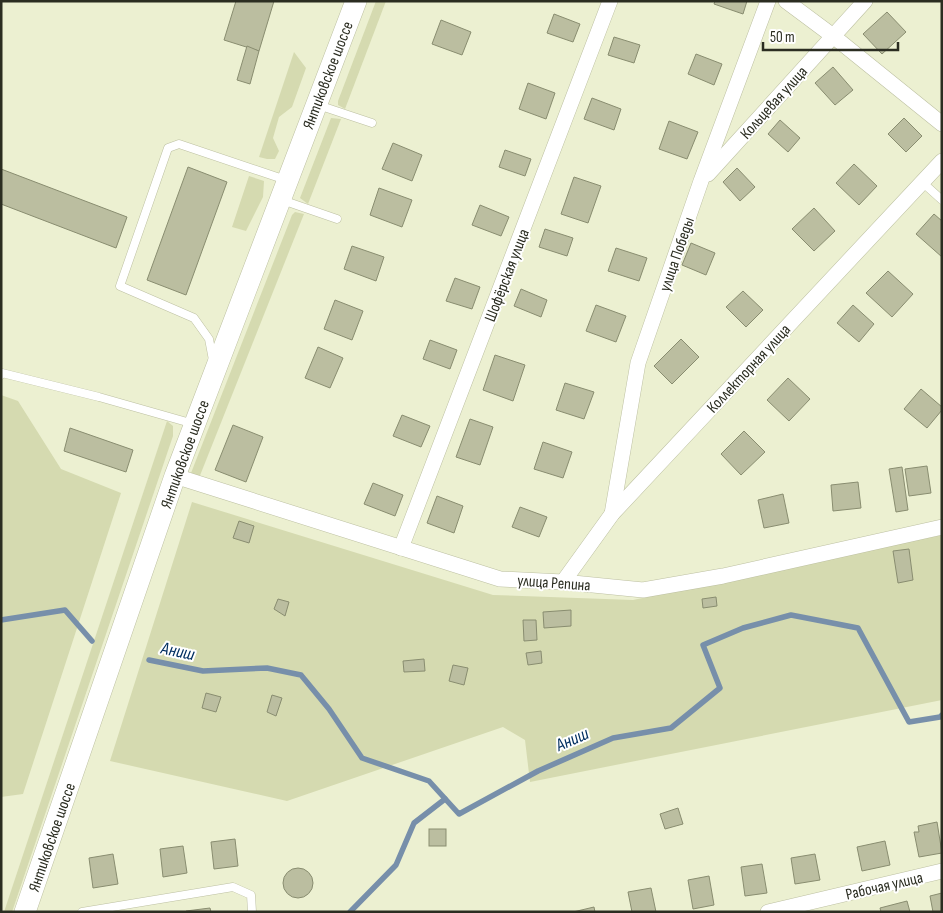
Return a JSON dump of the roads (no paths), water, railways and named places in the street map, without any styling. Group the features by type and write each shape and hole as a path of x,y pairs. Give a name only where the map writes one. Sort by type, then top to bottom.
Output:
{"main road":[{"name":"Янтиковское шоссе","path":"25,912 175,476 356,1"}],"street":[{"name":"Шофёрская улица","path":"401,548 610,1"},
{"name":"улица Победы","path":"612,514 638,363 702,180 768,1"},
{"path":"786,1 833,36 942,124"},
{"name":"Кольцевая улица","path":"702,180 866,1"},
{"name":"Коллекторная улица","path":"563,582 612,514 942,161"},
{"name":"улица Репина","path":"175,476 500,578 643,590 723,576 942,527"},
{"name":"Рабочая улица","path":"768,912 942,871"}],"lane":[{"path":"316,105 372,123"},
{"path":"215,371 209,339 194,318 120,286 168,148 179,144 284,190 337,218"},
{"path":"922,182 942,200"},
{"path":"1,375 2,373 99,397 195,425"},
{"path":"82,912 233,887 251,895 252,912"}],"waterway":[{"name":"Аниш","path":"1,620 65,610 92,641"},
{"name":"Аниш","path":"149,660 203,671 267,668 301,675 329,709 362,758 429,781 459,814 538,771 613,738 671,728 720,688 703,645 743,628 791,615 858,628 909,722 940,717 942,715"},
{"path":"350,912 396,865 414,823 445,799"}]}
